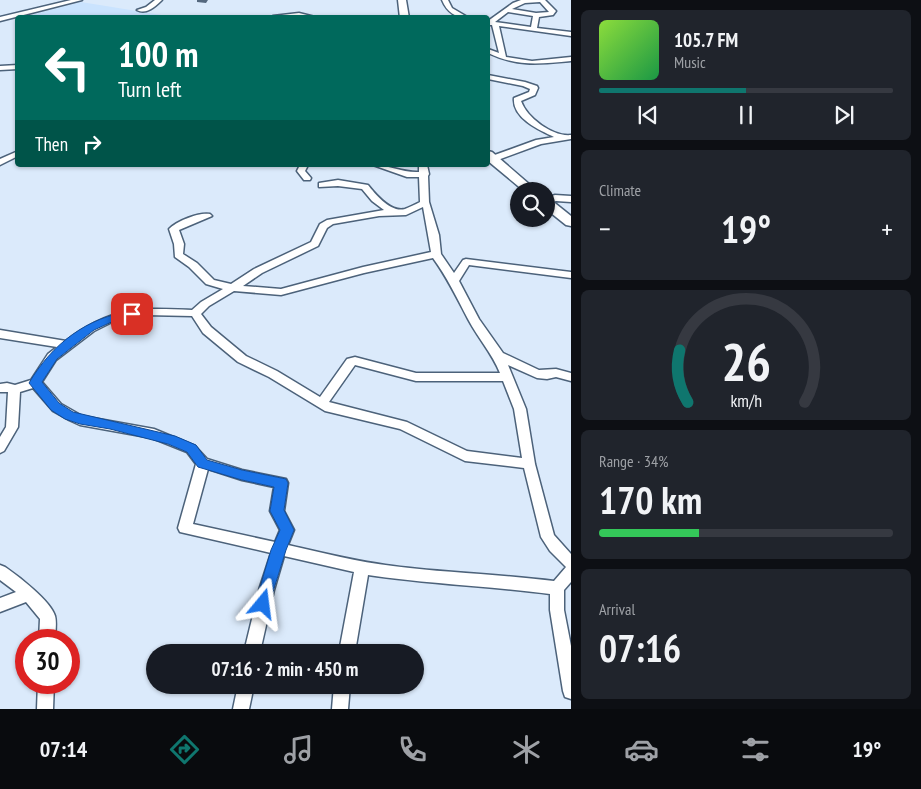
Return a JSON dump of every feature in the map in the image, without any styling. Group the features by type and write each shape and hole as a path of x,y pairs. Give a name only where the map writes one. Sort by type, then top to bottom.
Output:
{"highway":[{"path":"404,2 405,15"},
{"path":"490,157 520,182"},
{"path":"555,209 571,222"}],"street":[{"path":"16,15 78,0"},
{"path":"140,10 148,9 159,0"},
{"path":"445,0 450,9 461,15"},
{"path":"491,24 508,10 521,2 541,0 553,11 551,14 536,15 508,10"},
{"path":"0,19 15,15"},
{"path":"534,29 536,15"},
{"path":"491,24 571,34"},
{"path":"491,24 503,57"},
{"path":"490,52 503,57 532,63 571,59"},
{"path":"560,59 571,52"},
{"path":"0,68 15,67"},
{"path":"490,77 525,84 534,88 532,93 517,100 520,110 534,123 561,138"},
{"path":"490,157 528,148 535,143 571,137"},
{"path":"0,162 15,154"},
{"path":"303,167 301,171 307,178"},
{"path":"384,167 410,175 424,169 425,203 429,212 436,254 454,281 474,320 499,356 520,409 529,464 548,537 554,548 571,563"},
{"path":"322,185 338,183 365,187 375,199 393,212"},
{"path":"555,198 571,199"},
{"path":"0,388 7,387 14,390 35,383 52,356 90,328 114,317 145,312 195,313 205,304 258,271 315,244 323,226 330,222 393,212 406,212 425,203"},
{"path":"207,216 179,225 174,229 179,244 178,256 193,265 210,282 232,288 281,292 364,270 436,254"},
{"path":"454,281 466,262 571,275"},
{"path":"195,313 207,330 242,359 273,374 321,404 351,414 403,425 465,456 529,464"},
{"path":"0,334 68,345"},
{"path":"499,356 537,374 548,375 556,373 571,377"},
{"path":"321,404 351,362 355,361 416,376 508,377"},
{"path":"35,383 55,407 69,416 80,420 110,424 171,440 191,449 203,463 242,475 281,483 277,511 287,530 278,550 254,644"},
{"path":"0,448 12,427 14,390"},
{"path":"203,463 185,528 362,568 396,573 511,582 557,588"},
{"path":"348,644 362,568"},
{"path":"571,571 557,588 558,610 571,691"},
{"path":"0,572 28,594 48,617 47,629"},
{"path":"0,605 28,594"},
{"path":"45,709 46,694"},
{"path":"241,709 244,694"},
{"path":"340,709 341,694"}],"shaded area":[{"path":"81,2 162,15 31,15"}],"route":[{"path":"132,314 114,317 90,328 52,356 35,383 55,407 69,416 80,420 110,424 154,434 191,449 203,463 242,475 281,483 277,511 287,530 278,550 263,604"}]}
